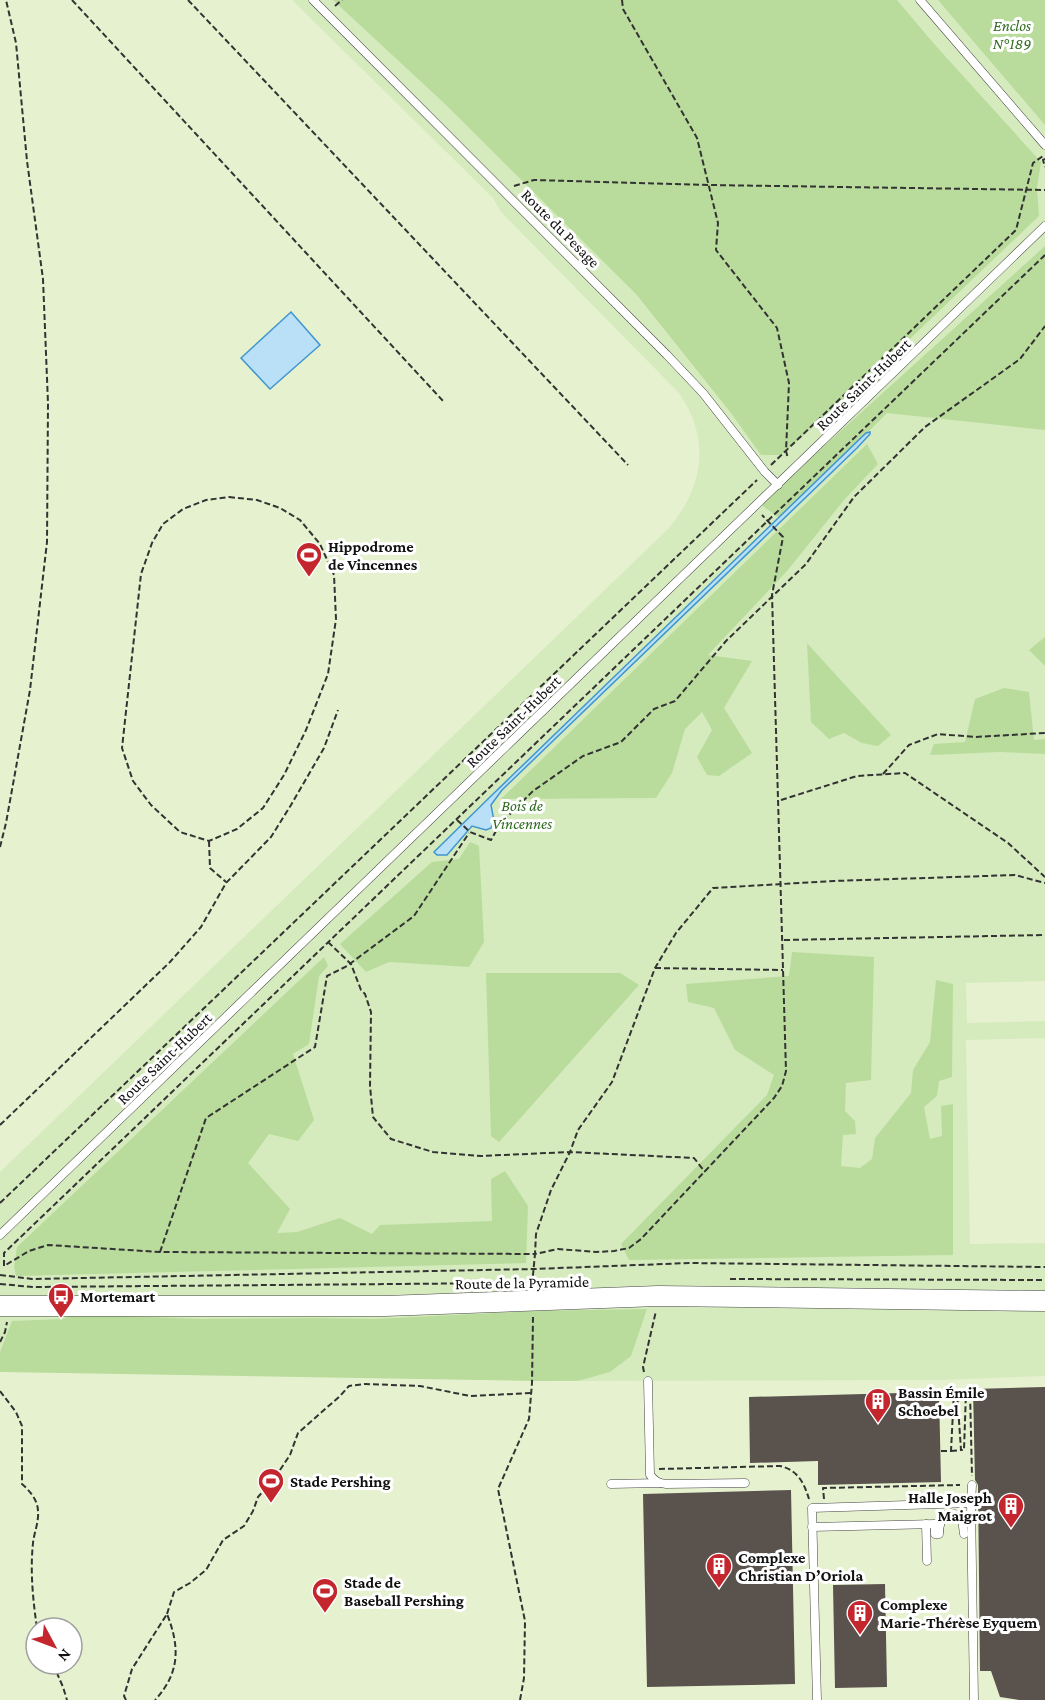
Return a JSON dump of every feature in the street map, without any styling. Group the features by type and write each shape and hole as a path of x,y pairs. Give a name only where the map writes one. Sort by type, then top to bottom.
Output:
{"street":[{"name":"Route de la Pyramide","path":"4,1312 385,1305 658,1296 1045,1301"}],"lane":[{"name":"Route du Pesage","path":"313,0 703,393 765,472 778,485"},
{"path":"920,0 1045,145"},
{"name":"Route Saint-Hubert","path":"0,1235 1045,226"},
{"path":"648,1381 650,1475 661,1483"},
{"path":"611,1484 745,1483"},
{"path":"972,1485 970,1503 974,1700"},
{"path":"817,1700 812,1508 970,1503"},
{"path":"812,1527 935,1524 935,1534 939,1534 940,1520 949,1513 962,1519 964,1534"},
{"path":"926,1524 927,1561"}],"path":[{"path":"0,847 30,690 45,564 48,415 43,279 27,160 16,43 6,0"},
{"path":"72,0 444,402"},
{"path":"188,0 628,465"},
{"path":"622,0 623,9 697,138 718,223 716,250 777,328 789,383 786,451 792,471"},
{"path":"1045,156 1043,160 1045,167"},
{"path":"0,1203 1016,230 1033,163 1045,156"},
{"path":"503,189 534,180 1045,190"},
{"path":"769,522 783,537 772,595 784,940 786,1071 782,1086 774,1098 641,1239 629,1248 614,1251 558,1249 535,1254 160,1252 48,1245 29,1251 4,1266 4,1253 328,942 458,821 1045,255"},
{"path":"458,821 470,832 491,840 500,824 533,791 584,756 621,742 654,709 675,701 726,641 806,564 854,497 925,427 1020,359 1045,326"},
{"path":"228,497 257,500 280,508 300,520 320,544 334,575 336,620 328,674 306,730 284,775 263,808 237,829 209,841 180,832 151,805 133,781 122,748 141,574 152,543 163,524 183,509 206,500 228,497"},
{"path":"0,1125 170,962 201,927 226,883 271,837 291,806 324,748 338,710"},
{"path":"882,774 909,745 938,734 975,737 1045,734"},
{"path":"779,800 857,776 905,773 1008,843 1045,877"},
{"path":"160,1252 206,1118 315,1047 327,976 351,964 414,916 470,832"},
{"path":"209,841 210,867 226,883"},
{"path":"532,1288 536,1234 550,1190 570,1152 578,1130 612,1082 655,969 675,933 713,888 782,883 1015,875 1045,883"},
{"path":"784,940 1045,935"},
{"path":"328,942 351,964 371,1012 370,1086 373,1117 391,1139 433,1152 481,1156 570,1152 694,1158 705,1172"},
{"path":"655,969 783,970"},
{"path":"0,1275 32,1279 534,1269 690,1263 1045,1267"},
{"path":"727,1279 1045,1280"},
{"name":"Route de la Pyramide","path":"0,1284 45,1287 520,1283"},
{"path":"648,1381 642,1367 656,1314 658,1296"},
{"path":"520,1700 524,1678 525,1621 498,1489 529,1419 533,1311"},
{"path":"0,1342 5,1332 4,1312"},
{"path":"126,1700 124,1696 132,1669 167,1614 174,1592 206,1570 223,1540 244,1526 258,1497 274,1479 290,1455 298,1433 349,1386 365,1384 420,1386 470,1396 531,1393"},
{"path":"0,1391 16,1412 22,1426 22,1484 36,1502 38,1512 33,1543 32,1574 36,1616"},
{"path":"951,1451 954,1392 957,1392 963,1450"},
{"path":"824,1507 824,1488 972,1485 970,1392 966,1392 963,1450"},
{"path":"941,1451 971,1450"},
{"path":"155,1700 165,1689 175,1668 174,1630 167,1614"},
{"path":"58,1676 67,1700"}],"green space":[{"name":"Bois de Vincennes","path":"0,0 1045,0 1045,1700 0,1700"},
{"name":"Hippodrome de Vincennes","path":"0,0 292,0 493,198 501,212 679,393 696,428 699,463 696,480 689,497 668,529 0,1172"},
{"path":"333,0 897,0 1041,162 1037,188 1039,216 871,376 781,455 761,455 731,413 636,294 445,104"},
{"name":"Enclos N°189","path":"938,0 1045,0 1045,125"},
{"path":"1045,246 1045,430 887,413 781,519 760,504"},
{"path":"867,444 878,464 844,500 787,571 708,655 752,661 724,708 752,753 719,776 707,775 697,757 712,730 702,712 685,729 672,773 656,798 501,799"},
{"path":"1045,637 1045,666 1029,650"},
{"path":"807,643 891,735 878,746 862,743 844,733 829,739 811,722"},
{"path":"1004,688 1029,692 1034,740 1045,739 1045,754 1000,752 930,755 934,744 965,742 975,699"},
{"path":"470,842 479,846 484,942 469,967 389,962 366,972 340,944 432,862 459,859"},
{"path":"792,952 874,957 871,1080 846,1083 845,1111 855,1121 856,1134 843,1135 841,1166 860,1168 872,1159 875,1138 911,1093 913,1070 930,1042 936,980 953,984 952,1077 939,1081 937,1096 924,1107 930,1139 942,1136 941,1106 953,1104 953,1255 629,1260 621,1244 767,1095 774,1075 735,1050 714,1008 688,1002 686,984 789,976"},
{"path":"324,957 328,966 319,976 309,1044 293,1054 314,1120 298,1141 269,1134 248,1163 290,1209 277,1233 297,1232 340,1218 372,1234 380,1225 492,1221 491,1179 505,1171 528,1206 526,1263 16,1276 14,1267 17,1247"},
{"path":"486,973 620,973 639,985 499,1142 491,1136"},
{"path":"1045,981 1045,1021 967,1023 966,983"},
{"path":"1045,1038 1045,1243 970,1244 966,1040"},
{"path":"647,1309 631,1356 610,1372 574,1382 188,1642 84,1674 84,1616 24,1616 24,1676 78,1676 0,1700 0,1352 12,1321 61,1319 76,1314 200,1319 374,1319 535,1311"},
{"path":"0,1372 537,1381 941,1380 1045,1376 1045,1700 0,1700"}],"water":[{"path":"291,312 320,345 270,389 241,358"},
{"path":"870,432 857,448 502,790 491,805 494,821 491,828 486,830 472,826 447,855 437,855 434,852 866,433"}],"building":[{"name":"Halle Joseph Maigrot","path":"1045,1387 1045,1700 1019,1700 1000,1697 991,1671 980,1671 978,1485 975,1480 973,1389"},
{"name":"Bassin Émile Schoebel","path":"939,1392 941,1482 818,1485 818,1461 750,1463 749,1397"},
{"name":"Complexe Christian D’Oriola","path":"791,1490 795,1684 647,1687 643,1494"},
{"name":"Complexe Marie-Thérèse Eyquem","path":"885,1584 887,1687 835,1688 833,1585"}],"place":[{"name":"Hippodrome de Vincennes","path":"309,578"},
{"name":"Mortemart","path":"61,1319"},
{"name":"Bassin Émile Schoebel","path":"878,1424"},
{"name":"Stade Pershing","path":"271,1504"},
{"name":"Halle Joseph Maigrot","path":"1011,1529"},
{"name":"Complexe Christian D’Oriola","path":"719,1589"},
{"name":"Stade de Baseball Pershing","path":"325,1614"},
{"name":"Complexe Marie-Thérèse Eyquem","path":"860,1636"}]}
